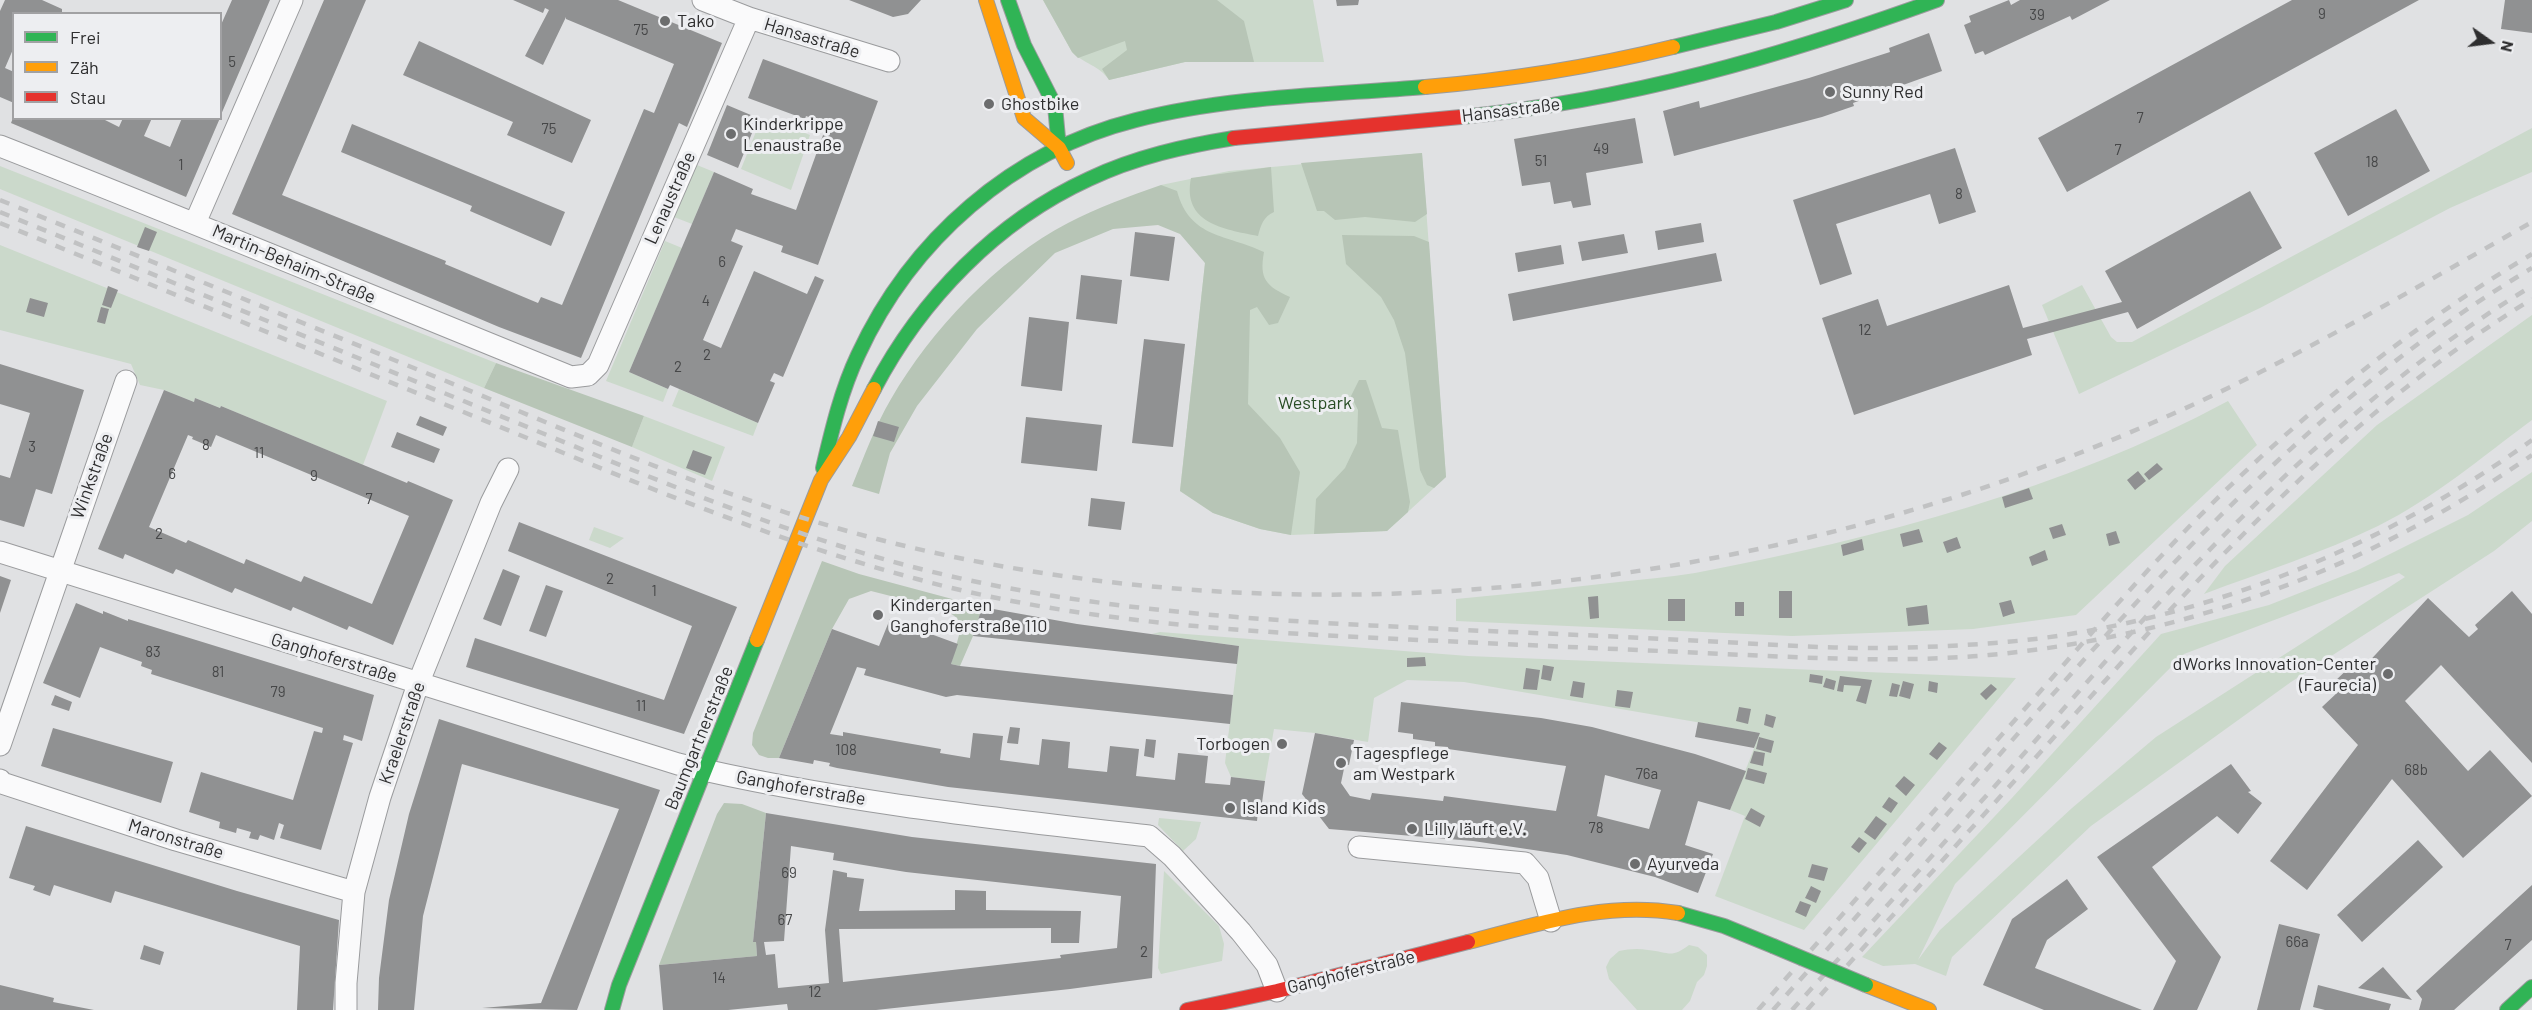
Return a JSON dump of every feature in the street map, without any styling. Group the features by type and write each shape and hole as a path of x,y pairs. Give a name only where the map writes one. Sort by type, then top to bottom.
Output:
{"main road":[{"path":"986,0 1024,118 1059,148 1079,184"},
{"path":"1008,0 1024,45 1055,106 1059,148"},
{"name":"Hansastraße","path":"1059,148 1108,128 1179,110 1212,105 1481,82 1606,63 1776,22 1846,0"},
{"name":"Hansastraße","path":"1079,184 1120,165 1200,142 1241,136 1499,113 1650,87 1798,48 1937,0"},
{"name":"Baumgartnerstraße","path":"821,480 831,426 870,331 895,287 926,246 979,197 1003,179 1059,148"},
{"name":"Baumgartnerstraße","path":"612,1010 619,985 821,480 851,434 895,350 935,297 982,250 1014,224 1079,184"},
{"name":"Ganghoferstraße","path":"1277,991 1551,921 1611,908 1673,911 1717,923 1929,1010"},
{"path":"2507,1010 2532,987"},
{"path":"1187,1010 1277,991"}],"street":[{"path":"195,223 292,0"},
{"name":"Hansastraße","path":"703,0 749,18 889,62"},
{"name":"Lenaustraße","path":"588,375 598,365 749,18"},
{"name":"Martin-Behaim-Straße","path":"0,146 561,373 571,376 588,375"},
{"name":"Winkstraße","path":"0,745 126,381"},
{"name":"Kraelerstraße","path":"346,1010 345,983 354,892 380,797 418,684 490,503 508,469"},
{"name":"Ganghoferstraße","path":"0,552 418,684 704,770 954,814 1149,836 1157,840 1241,932 1266,965 1277,991"},
{"name":"Maronstraße","path":"0,780 2,783 176,840 354,892"},
{"path":"1359,847 1525,863 1538,878 1551,921"}],"green space":[{"path":"1043,0 1313,0 1324,62 1185,62 1109,80 1101,71 1072,52"},
{"path":"1043,0 1217,0 1244,21 1254,62 1185,62 1109,80 1102,69 1127,50 1125,41 1078,58 1072,52"},
{"path":"761,119 772,120 810,135 791,190 741,169"},
{"path":"2532,128 2532,172 2450,208 2260,308 2079,394 2042,305 2082,285 2111,337 2117,342 2132,342"},
{"name":"Westpark","path":"1422,153 1446,477 1387,531 1291,535 1260,529 1213,513 1180,491 1205,263 1161,185 1229,171"},
{"path":"1422,153 1427,214 1415,222 1365,217 1335,220 1324,211 1317,211 1301,163"},
{"path":"697,165 714,172 692,224 674,217"},
{"path":"0,166 496,363 484,388 0,189"},
{"path":"1271,167 1274,212 1261,225 1258,236 1208,221 1193,205 1190,193 1191,178"},
{"path":"1161,185 1177,191 1183,207 1200,227 1264,252 1263,269 1266,280 1275,289 1290,297 1278,323 1269,325 1257,307 1250,310 1248,404 1280,438 1300,472 1291,535 1260,529 1213,513 1180,491 1205,263 1180,234 1158,225 1113,229 1055,253 977,329 917,406 890,453 879,494 852,486 885,409 907,373 968,299 1016,256 1042,238 1090,212"},
{"path":"1342,235 1414,236 1429,242 1446,477 1434,488 1427,485 1420,470 1405,353 1394,320 1381,297 1346,264"},
{"path":"665,241 682,248 629,372 668,389 663,402 606,381"},
{"path":"0,245 387,401 363,465 221,406 220,408 195,398 194,402 164,390 140,385 131,364 0,330"},
{"path":"2532,315 2532,420 2438,490 2399,515 2314,554 2204,594 2225,566 2377,425"},
{"path":"496,363 644,416 632,447 484,388"},
{"path":"1359,380 1366,380 1382,428 1398,430 1410,502 1408,512 1387,531 1314,534 1316,499 1345,468 1357,443 1358,410 1351,396"},
{"path":"679,389 758,423 753,436 672,406"},
{"path":"2228,401 2257,445 2076,615 1973,629 1792,636 1456,621 1456,599 1695,573 1901,527 2035,485 2101,460 2165,433"},
{"path":"644,416 725,447 712,481 632,447"},
{"path":"2532,472 2532,521 2494,551 2291,682 2091,826 1952,957 1946,976 1915,964 1883,966 1862,957 2011,799 2161,634 2269,605 2358,570 2468,515","holes":["2399,573 2405,577 2156,737 2072,808 1940,930 1918,960 1955,884 2184,654"]},
{"path":"594,527 624,538 610,548 589,540"},
{"path":"822,561 859,574 982,607 960,666 951,664 961,628 957,618 946,610 871,591 849,599 832,629 779,758 768,758 759,755 752,745 753,733"},
{"path":"1160,632 1468,656 2016,678 1804,930 1715,896 1745,816 1730,810 1760,733 1464,682 1407,680 1374,698 1368,742 1274,729 1265,781 1231,777 1225,763 1239,646 1152,634"},
{"path":"724,803 742,804 766,813 753,942 756,942 757,956 659,965 717,814"},
{"path":"1159,818 1201,822 1196,839 1183,851 1158,825"},
{"path":"1164,871 1219,926 1224,944 1222,961 1161,974 1158,968"},
{"path":"1689,945 1698,947 1707,955 1707,966 1704,975 1697,982 1690,1001 1682,1010 1637,1010 1609,979 1606,967 1610,959 1619,951 1641,949 1674,953"}],"building":[{"path":"5,0 42,0 62,9 62,12 12,12 12,52 5,68 12,71 12,102 0,97 0,11"},
{"path":"232,0 270,0 222,112 222,22"},
{"path":"324,0 366,0 282,195 446,261 445,264 538,303 541,297 562,305 644,109 654,113 674,64 566,19 566,17 543,65 525,56 549,10 545,8 543,13 513,0 618,0 722,43 687,127 679,123 581,358 499,327 232,214"},
{"path":"849,0 921,0 908,14 893,17"},
{"path":"1336,0 1359,0 1358,5 1337,6"},
{"path":"2009,0 2011,5 2020,0 2110,0 2072,20 2070,16 1985,55 1983,51 1975,54 1964,25 1971,22 1969,16"},
{"path":"2292,0 2419,0 2067,192 2038,138"},
{"path":"2505,0 2532,0 2532,33 2501,29"},
{"path":"1929,33 1942,71 1853,103 1854,106 1822,117 1674,156 1663,111 1699,101 1700,108 1809,78 1890,52 1889,48"},
{"path":"419,41 591,120 572,163 507,135 513,122 403,75"},
{"path":"763,59 878,101 818,265 781,252 783,246 736,229 731,241 743,246 703,340 721,348 754,271 807,294 815,276 824,280 783,377 774,373 770,381 775,383 758,423 670,385 668,389 629,372 714,172 753,189 751,194 796,210 827,124 806,116 805,119 748,98"},
{"path":"727,105 758,118 738,168 707,155"},
{"path":"2396,109 2430,171 2348,216 2314,153"},
{"path":"1635,118 1643,163 1586,173 1591,205 1573,208 1571,201 1554,204 1550,182 1522,186 1514,139"},
{"path":"12,120 105,120 119,127 122,120 151,120 144,136 170,147 181,120 219,120 186,197 11,123"},
{"path":"352,124 565,212 551,246 470,211 472,206 341,152"},
{"path":"1955,148 1976,212 1939,224 1930,194 1836,224 1852,274 1820,285 1793,200"},
{"path":"2250,191 2282,248 2137,329 2128,312 2027,339 2032,355 1854,415 1822,318 1878,299 1887,326 2009,285 2023,328 2122,302 2105,271"},
{"path":"1701,223 1704,242 1658,250 1655,231"},
{"path":"145,227 157,232 149,251 137,247"},
{"path":"1135,232 1175,237 1169,281 1130,276"},
{"path":"1624,234 1628,253 1582,261 1578,242"},
{"path":"1561,245 1564,264 1518,272 1515,253"},
{"path":"1716,253 1722,281 1513,321 1508,294"},
{"path":"1081,275 1122,280 1117,324 1076,319"},
{"path":"108,286 118,290 111,308 102,305"},
{"path":"30,298 48,303 44,317 26,312"},
{"path":"101,307 109,309 105,324 97,322"},
{"path":"1029,317 1069,322 1062,391 1021,386"},
{"path":"1144,339 1185,344 1173,447 1132,443"},
{"path":"0,364 84,390 52,494 36,489 24,527 0,520 0,475 10,478 30,413 0,404"},
{"path":"164,390 194,402 195,398 220,408 221,406 453,500 393,645 349,626 347,630 293,607 291,611 235,588 232,593 176,569 173,574 125,554 123,559 98,549","holes":["188,435 193,437 192,439 211,447 216,435 409,516 372,604 304,576 301,582 246,559 244,564 188,540 186,543 149,527"]},
{"path":"420,416 447,427 443,436 416,425"},
{"path":"1026,417 1102,425 1097,471 1021,463"},
{"path":"878,421 899,427 894,442 873,436"},
{"path":"397,432 440,449 434,463 391,447"},
{"path":"693,450 712,457 705,475 686,468"},
{"path":"2157,463 2163,469 2149,480 2144,474"},
{"path":"2138,471 2146,481 2135,490 2127,480"},
{"path":"2029,488 2033,499 2005,508 2002,497"},
{"path":"1091,498 1125,502 1121,530 1088,526"},
{"path":"519,522 737,607 684,734 466,667 475,638 664,700 692,626 508,551"},
{"path":"2062,524 2066,535 2053,539 2049,528"},
{"path":"1919,529 1923,542 1903,547 1900,534"},
{"path":"2116,531 2120,543 2109,546 2106,534"},
{"path":"1957,537 1961,548 1947,553 1943,542"},
{"path":"1862,539 1864,550 1843,556 1841,545"},
{"path":"2045,550 2048,560 2032,566 2029,557"},
{"path":"503,569 520,576 501,626 483,619"},
{"path":"0,576 11,580 0,613"},
{"path":"546,585 563,591 546,637 529,631"},
{"path":"1779,591 1792,591 1792,618 1779,618"},
{"path":"2512,591 2532,614 2532,763 2441,665 2405,701 2468,771 2490,750 2532,796 2463,858 2392,779 2307,890 2270,861 2358,745 2322,707 2339,691 2333,683 2357,660 2363,668 2428,598 2469,637 2478,629 2475,625"},
{"path":"1598,596 1599,618 1590,619 1588,597"},
{"path":"1668,599 1685,599 1685,621 1668,621"},
{"path":"2011,600 2015,613 2003,617 1999,603"},
{"path":"1735,602 1744,602 1744,616 1735,616"},
{"path":"76,603 103,614 103,611 128,621 128,619 374,695 362,741 344,735 343,740 353,743 321,850 280,838 284,825 279,823 274,840 260,835 258,840 249,838 251,832 237,828 236,833 219,828 220,822 189,812 201,772 293,800 314,731 322,733 323,728 151,674 152,670 141,666 142,662 100,647 80,698 43,683"},
{"path":"1927,605 1929,624 1908,626 1906,608"},
{"path":"982,607 1077,624 1239,646 1237,664 973,636"},
{"path":"890,619 958,644 951,664 960,666 1233,695 1230,724 957,695 946,697 864,675 866,669 857,667 830,734 843,736 843,732 941,749 940,753 970,758 973,733 1003,736 1000,760 1039,765 1042,739 1070,742 1068,768 1107,772 1110,746 1139,749 1136,776 1175,780 1178,753 1208,756 1205,783 1230,785 1231,777 1265,781 1257,821 948,787 837,768 829,766 830,763 814,760 813,764 779,758 832,629 879,646"},
{"path":"1425,657 1426,666 1407,667 1407,658"},
{"path":"1543,665 1554,667 1551,681 1541,679"},
{"path":"1526,668 1540,670 1537,690 1523,689"},
{"path":"1810,674 1823,676 1822,684 1809,682"},
{"path":"1840,676 1872,680 1866,704 1856,701 1861,686 1844,685 1843,692 1837,691"},
{"path":"1826,678 1836,681 1834,690 1823,687"},
{"path":"1573,681 1585,683 1583,698 1570,696"},
{"path":"1903,681 1914,684 1910,699 1899,696"},
{"path":"1929,681 1938,683 1937,693 1928,691"},
{"path":"1892,683 1900,685 1897,697 1889,696"},
{"path":"1991,684 1997,689 1986,700 1980,694"},
{"path":"1617,690 1633,692 1630,708 1615,706"},
{"path":"55,695 72,702 69,711 51,705"},
{"path":"1401,702 1541,718 1592,727 1695,754 1746,771 1730,810 1698,801 1685,845 1713,854 1698,893 1655,877 1567,855 1473,841 1329,829 1302,794 1315,733 1354,740 1349,765 1345,764 1341,783 1350,796 1370,800 1372,793 1443,801 1444,796 1556,811 1566,766 1448,749 1448,747 1435,746 1435,742 1413,739 1413,734 1398,732","holes":["1605,775 1661,790 1649,829 1597,816"]},
{"path":"1739,707 1751,709 1748,724 1736,721"},
{"path":"1766,714 1776,717 1773,728 1764,725"},
{"path":"439,719 660,790 577,1010 482,1008 541,1003 619,809 462,764 423,916 414,1010 378,1010 379,978 389,900 409,814"},
{"path":"1698,722 1760,733 1754,748 1695,737"},
{"path":"1010,727 1020,728 1018,744 1007,743"},
{"path":"53,728 173,762 161,803 41,766"},
{"path":"1759,737 1774,741 1771,753 1756,749"},
{"path":"1146,739 1156,740 1154,758 1144,756"},
{"path":"1939,742 1947,748 1937,760 1929,754"},
{"path":"1754,751 1765,753 1763,766 1750,763"},
{"path":"2231,764 2251,791 2248,792 2262,803 2238,834 2217,816 2152,867 2221,957 2197,1010 2153,1010 2176,961 2097,857"},
{"path":"1748,768 1767,773 1764,784 1745,779"},
{"path":"1904,776 1915,785 1906,796 1895,786"},
{"path":"1889,797 1898,803 1891,813 1882,807"},
{"path":"1751,808 1765,816 1760,827 1745,819"},
{"path":"766,813 912,837 1156,864 1152,978 876,1010 788,1010 787,1004 728,1010 663,1010 659,965 757,956 756,942 753,942","holes":["791,846 834,853 833,860 906,872 1121,896 1117,948 1060,955 1061,958 843,982 839,929 1051,928 1051,943 1079,943 1081,911 986,910 986,891 955,890 955,910 859,911 864,879 847,877 847,873 833,870 825,930 829,983 778,988 775,954 766,955 764,942 784,941"]},
{"path":"1876,816 1887,824 1875,840 1864,832"},
{"path":"26,826 339,920 333,1010 297,1010 300,946 115,891 111,903 54,885 50,896 33,890 35,886 9,878"},
{"path":"1859,837 1867,843 1859,853 1851,847"},
{"path":"2418,840 2443,867 2362,942 2337,915"},
{"path":"1812,864 1828,868 1824,881 1808,877"},
{"path":"2067,879 2088,909 2047,940 2035,968 2142,1010 2044,1010 1983,985 2012,919"},
{"path":"2532,885 2532,940 2454,1010 2419,1010 2422,999 2416,991"},
{"path":"1811,886 1821,891 1816,903 1805,898"},
{"path":"1800,901 1811,905 1806,917 1795,912"},
{"path":"2279,924 2320,934 2300,1010 2257,1010"},
{"path":"144,945 164,952 160,965 140,959"},
{"path":"2383,967 2412,1000 2358,988"},
{"path":"0,985 54,998 53,1002 94,1010 0,1010"},
{"path":"2318,985 2391,1004 2389,1010 2325,1010 2313,1007"}],"railway":[{"path":"0,200 672,473 825,525 877,539 1035,572 1196,590 1360,594 1524,585 1686,563 1846,528 2002,481 2152,423 2201,401 2298,353 2532,222"},
{"path":"0,212 632,470 771,523 866,554 942,574 1018,590 1173,611 1329,623 1824,647 1924,647 2034,639 2132,622 2193,606 2253,587 2312,564 2426,508 2532,440"},
{"path":"0,223 650,488 755,528 917,579 986,596 1056,609 1199,626 1342,636 1856,659 1923,659 1989,655 2062,646 2134,632 2204,613 2274,590 2341,563 2407,531 2470,495 2532,455"},
{"path":"1758,1010 2119,602 2222,493 2305,418 2393,347 2485,283 2532,254"},
{"path":"1773,1010 2086,657 2203,533 2325,418 2459,315 2532,268"},
{"path":"1792,1010 2165,596 2278,482 2400,377 2465,330 2532,286"},
{"path":"2169,611 2252,525 2340,443 2433,367 2532,299"},
{"path":"1807,1010 2152,629"}],"traffic: fast":[{"path":"1008,0 1024,45 1055,106 1059,148"},
{"path":"1673,47 1776,22 1846,0"},
{"path":"1461,117 1584,100 1703,74 1820,40 1937,0"},
{"path":"823,468 847,382 880,313 906,274 937,238 970,206 1008,178 1048,154 1091,134 1171,112 1243,101 1425,87"},
{"path":"874,389 914,324 938,294 993,240 1023,217 1055,196 1124,164 1179,149 1234,138"},
{"path":"612,1010 619,985 757,640"},
{"path":"1678,913 1724,926 1773,946"},
{"path":"1773,946 1866,985"},
{"path":"2507,1010 2532,987"}],"traffic: slow":[{"path":"986,0 1024,118 1059,148 1067,163"},
{"path":"1425,87 1550,72 1673,47"},
{"path":"757,640 821,480 849,437 874,389"},
{"path":"1468,942 1546,922 1598,912 1651,910 1678,913"},
{"path":"1866,985 1929,1010"}],"traffic: jam":[{"path":"1234,138 1461,117"},
{"path":"1187,1010 1277,991 1468,942"}],"place":[{"name":"Tako","path":"665,21"},
{"name":"Sunny Red","path":"1830,92"},
{"name":"Ghostbike","path":"989,104"},
{"name":"Kinderkrippe Lenaustraße","path":"731,134"},
{"name":"Kindergarten Ganghoferstraße 110","path":"878,615"},
{"name":"dWorks Innovation-Center (Faurecia)","path":"2388,674"},
{"name":"Torbogen","path":"1282,744"},
{"name":"Tagespflege am Westpark","path":"1341,763"},
{"name":"Island Kids","path":"1230,808"},
{"name":"Lilly läuft e.V.","path":"1412,829"},
{"name":"Ayurveda","path":"1635,864"}]}
